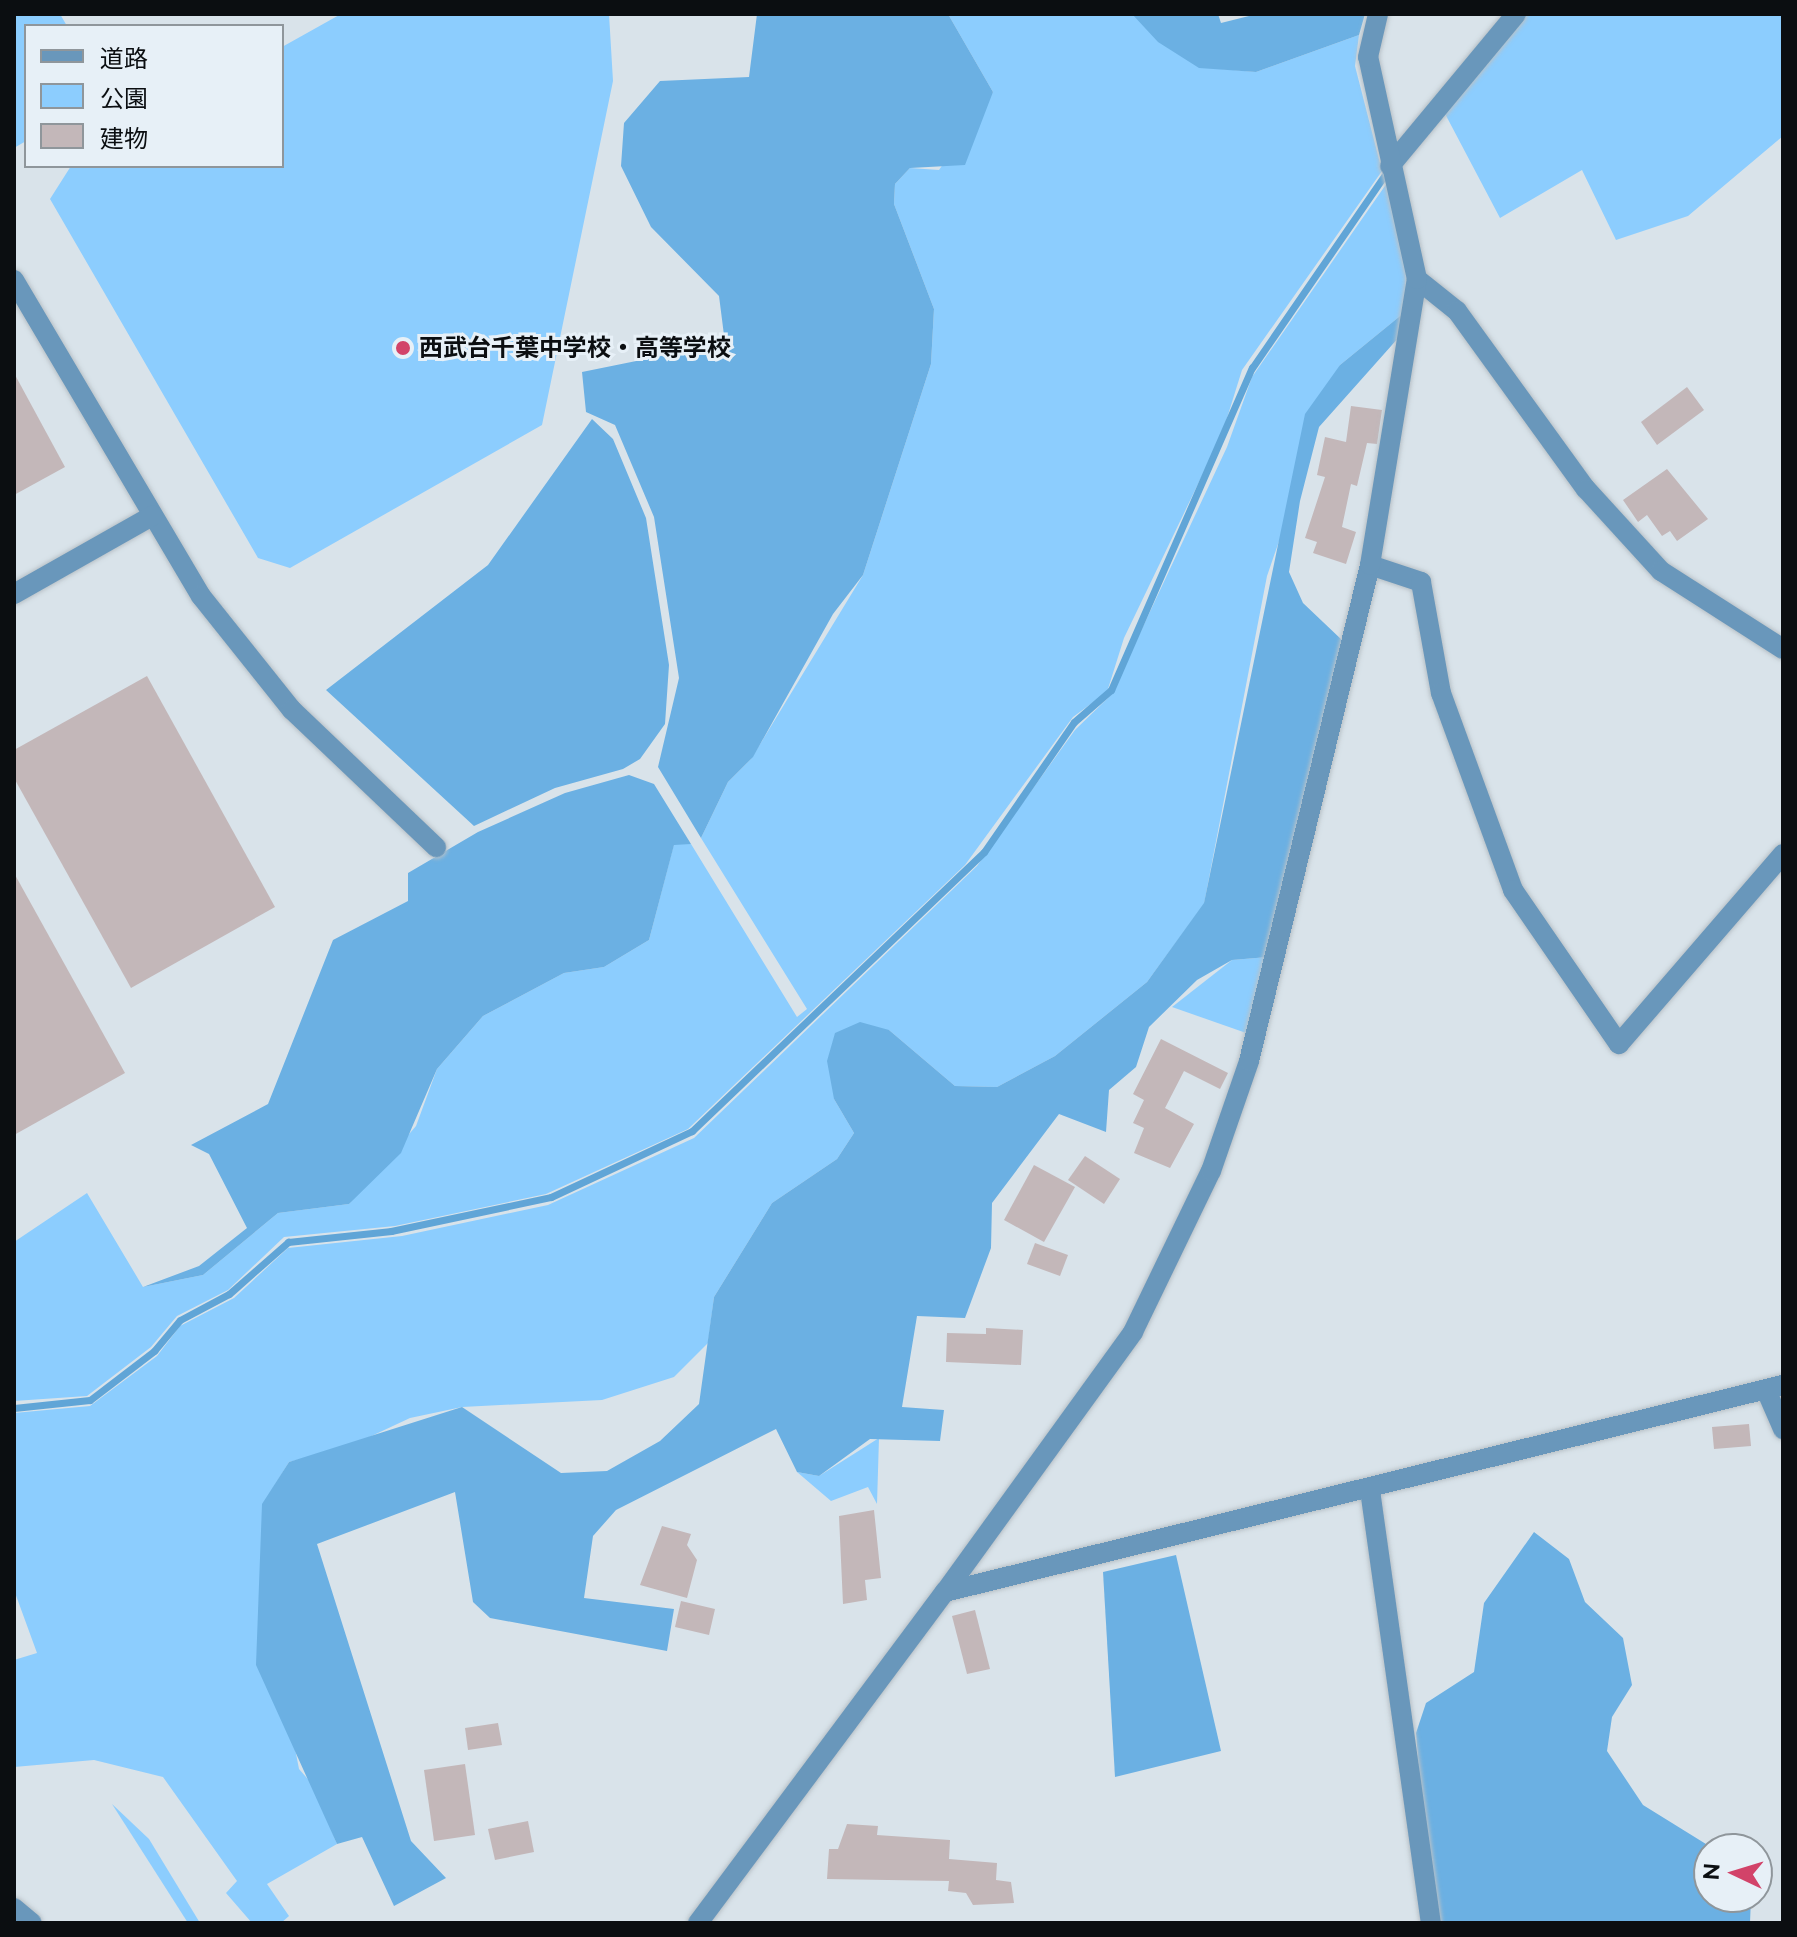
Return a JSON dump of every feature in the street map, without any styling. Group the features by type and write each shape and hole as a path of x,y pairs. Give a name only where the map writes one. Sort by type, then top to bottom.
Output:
{"street":[{"path":"698,1923 945,1592 1133,1332 1211,1171 1249,1061 1370,565 1417,279 1368,57 1378,14"},
{"path":"1390,166 1516,14"},
{"path":"1417,279 1457,311 1586,489 1661,571 1783,649"},
{"path":"14,280 201,596 292,710 436,847"},
{"path":"14,594 152,516"},
{"path":"1370,565 1421,582 1441,693 1513,890 1619,1044 1783,854"},
{"path":"945,1592 1370,1490 1774,1387 1783,1429"},
{"path":"1370,1490 1431,1923"},
{"path":"14,1908 32,1923"}],"green space":[{"path":"14,14 60,14 66,24 24,24 24,142 14,148"},
{"name":"西武台千葉中学校・高等学校","path":"341,14 609,14 613,81 542,425 290,568 258,558 50,199 70,168 284,168 284,46"},
{"path":"948,14 1132,14 1199,67 1256,72 1359,35 1355,66 1382,171 1242,370 1222,434 1124,638 1107,692 1073,717 965,865 688,1129 546,1194 395,1226 284,1237 228,1290 177,1316 151,1347 87,1396 14,1401 14,1242 87,1193 143,1287 203,1275 278,1213 349,1204 416,1126 437,1069 483,1016 564,973 604,967 649,940 674,844 691,844 797,1017 807,1009 701,838 728,782 751,759 863,575 931,364 934,309 894,204 895,184 910,168 939,170 993,92"},
{"path":"1523,14 1783,14 1783,136 1688,216 1616,240 1582,170 1500,218 1442,108"},
{"path":"1387,183 1406,270 1405,312 1340,365 1267,576 1204,904 1147,982 1055,1056 997,1087 955,1086 889,1030 834,1099 854,1133 837,1159 772,1203 714,1297 708,1343 674,1377 602,1400 462,1407 410,1418 348,1447 289,1462 263,1504 261,1574 299,1769 313,1785 337,1844 267,1884 289,1916 281,1923 252,1923 226,1893 237,1881 163,1777 94,1760 14,1767 14,1660 37,1653 14,1590 14,1413 90,1406 157,1356 180,1326 234,1298 288,1248 402,1236 548,1205 694,1138 977,866 1075,730 1111,695 1227,447 1252,377"},
{"path":"1268,957 1249,1034 1172,1007 1232,960"},
{"path":"879,1438 877,1504 868,1487 831,1501 797,1472 819,1476"},
{"path":"112,1804 149,1839 200,1923 188,1923"}],"shaded area":[{"path":"757,14 948,14 993,92 965,165 910,168 895,184 894,204 934,309 931,364 863,575 833,614 753,757 728,782 701,838 658,767 679,678 654,517 615,425 586,412 582,372 725,343 719,296 651,227 621,166 624,123 660,81 749,77"},
{"path":"1132,14 1218,14 1221,23 1257,14 1365,14 1359,35 1256,72 1199,68 1158,42"},
{"path":"1405,312 1400,336 1319,427 1300,501 1289,572 1303,603 1343,641 1268,957 1232,960 1197,980 1149,1027 1136,1067 1109,1090 1106,1132 1059,1114 992,1203 991,1248 965,1318 917,1316 902,1407 944,1410 940,1441 870,1439 819,1476 797,1472 776,1429 616,1510 593,1536 584,1598 674,1609 667,1651 490,1618 473,1602 455,1492 317,1544 411,1841 446,1878 394,1906 362,1837 337,1844 256,1665 262,1504 289,1462 462,1407 561,1473 607,1471 660,1441 699,1404 714,1297 772,1203 837,1159 854,1133 834,1099 827,1061 835,1033 860,1022 889,1030 955,1086 997,1087 1055,1056 1147,982 1204,903 1305,414 1340,365"},
{"path":"592,419 613,439 646,518 669,665 665,724 640,759 623,769 555,788 474,826 326,690 488,565"},
{"path":"629,775 654,784 691,844 674,845 649,940 604,967 564,973 483,1016 437,1069 401,1153 349,1204 278,1213 203,1275 143,1287 199,1266 247,1228 209,1154 191,1145 268,1104 333,940 408,901 408,873 478,832 565,793"},
{"path":"1534,1532 1569,1559 1585,1602 1623,1638 1632,1685 1612,1717 1607,1751 1643,1805 1693,1836 1693,1913 1750,1913 1750,1923 1431,1923 1416,1733 1426,1703 1474,1672 1484,1603"},
{"path":"1176,1555 1221,1751 1115,1777 1103,1572"}],"building":[{"path":"14,373 65,467 14,495"},
{"path":"1687,387 1704,410 1657,445 1641,422"},
{"path":"1351,406 1382,410 1377,444 1367,443 1357,486 1351,484 1342,527 1356,532 1346,564 1313,553 1317,542 1305,538 1325,477 1317,475 1325,437 1346,442"},
{"path":"1667,469 1708,519 1677,541 1670,531 1662,536 1647,515 1638,522 1623,500"},
{"path":"147,676 275,907 131,988 14,778 14,750"},
{"path":"14,873 125,1073 14,1135"},
{"path":"1161,1039 1228,1073 1220,1089 1184,1071 1165,1108 1194,1124 1170,1168 1134,1153 1144,1128 1133,1123 1144,1100 1133,1094"},
{"path":"1085,1156 1120,1179 1104,1204 1068,1180"},
{"path":"1034,1165 1075,1187 1044,1242 1004,1220"},
{"path":"1035,1243 1068,1255 1060,1276 1027,1264"},
{"path":"986,1328 1023,1330 1021,1365 946,1362 947,1333 986,1334"},
{"path":"1749,1424 1751,1446 1714,1449 1712,1427"},
{"path":"874,1510 881,1578 865,1580 867,1600 843,1604 839,1516"},
{"path":"662,1526 691,1534 687,1545 697,1560 687,1598 640,1585"},
{"path":"681,1601 715,1609 709,1635 675,1627"},
{"path":"975,1610 990,1669 967,1674 952,1616"},
{"path":"498,1723 502,1745 468,1750 465,1728"},
{"path":"465,1764 475,1835 434,1841 424,1770"},
{"path":"528,1821 534,1852 495,1860 488,1829"},
{"path":"847,1824 878,1826 877,1835 950,1840 949,1859 997,1863 996,1880 1011,1882 1014,1903 973,1905 966,1893 948,1891 949,1881 827,1879 829,1849 838,1849"}],"waterway":[{"path":"14,1408 90,1400 154,1351 180,1320 229,1294 288,1242 391,1231 551,1197 692,1131 984,852 1074,722 1111,690 1252,368 1388,170"}],"place":[{"name":"西武台千葉中学校・高等学校","path":"403,348"}]}
